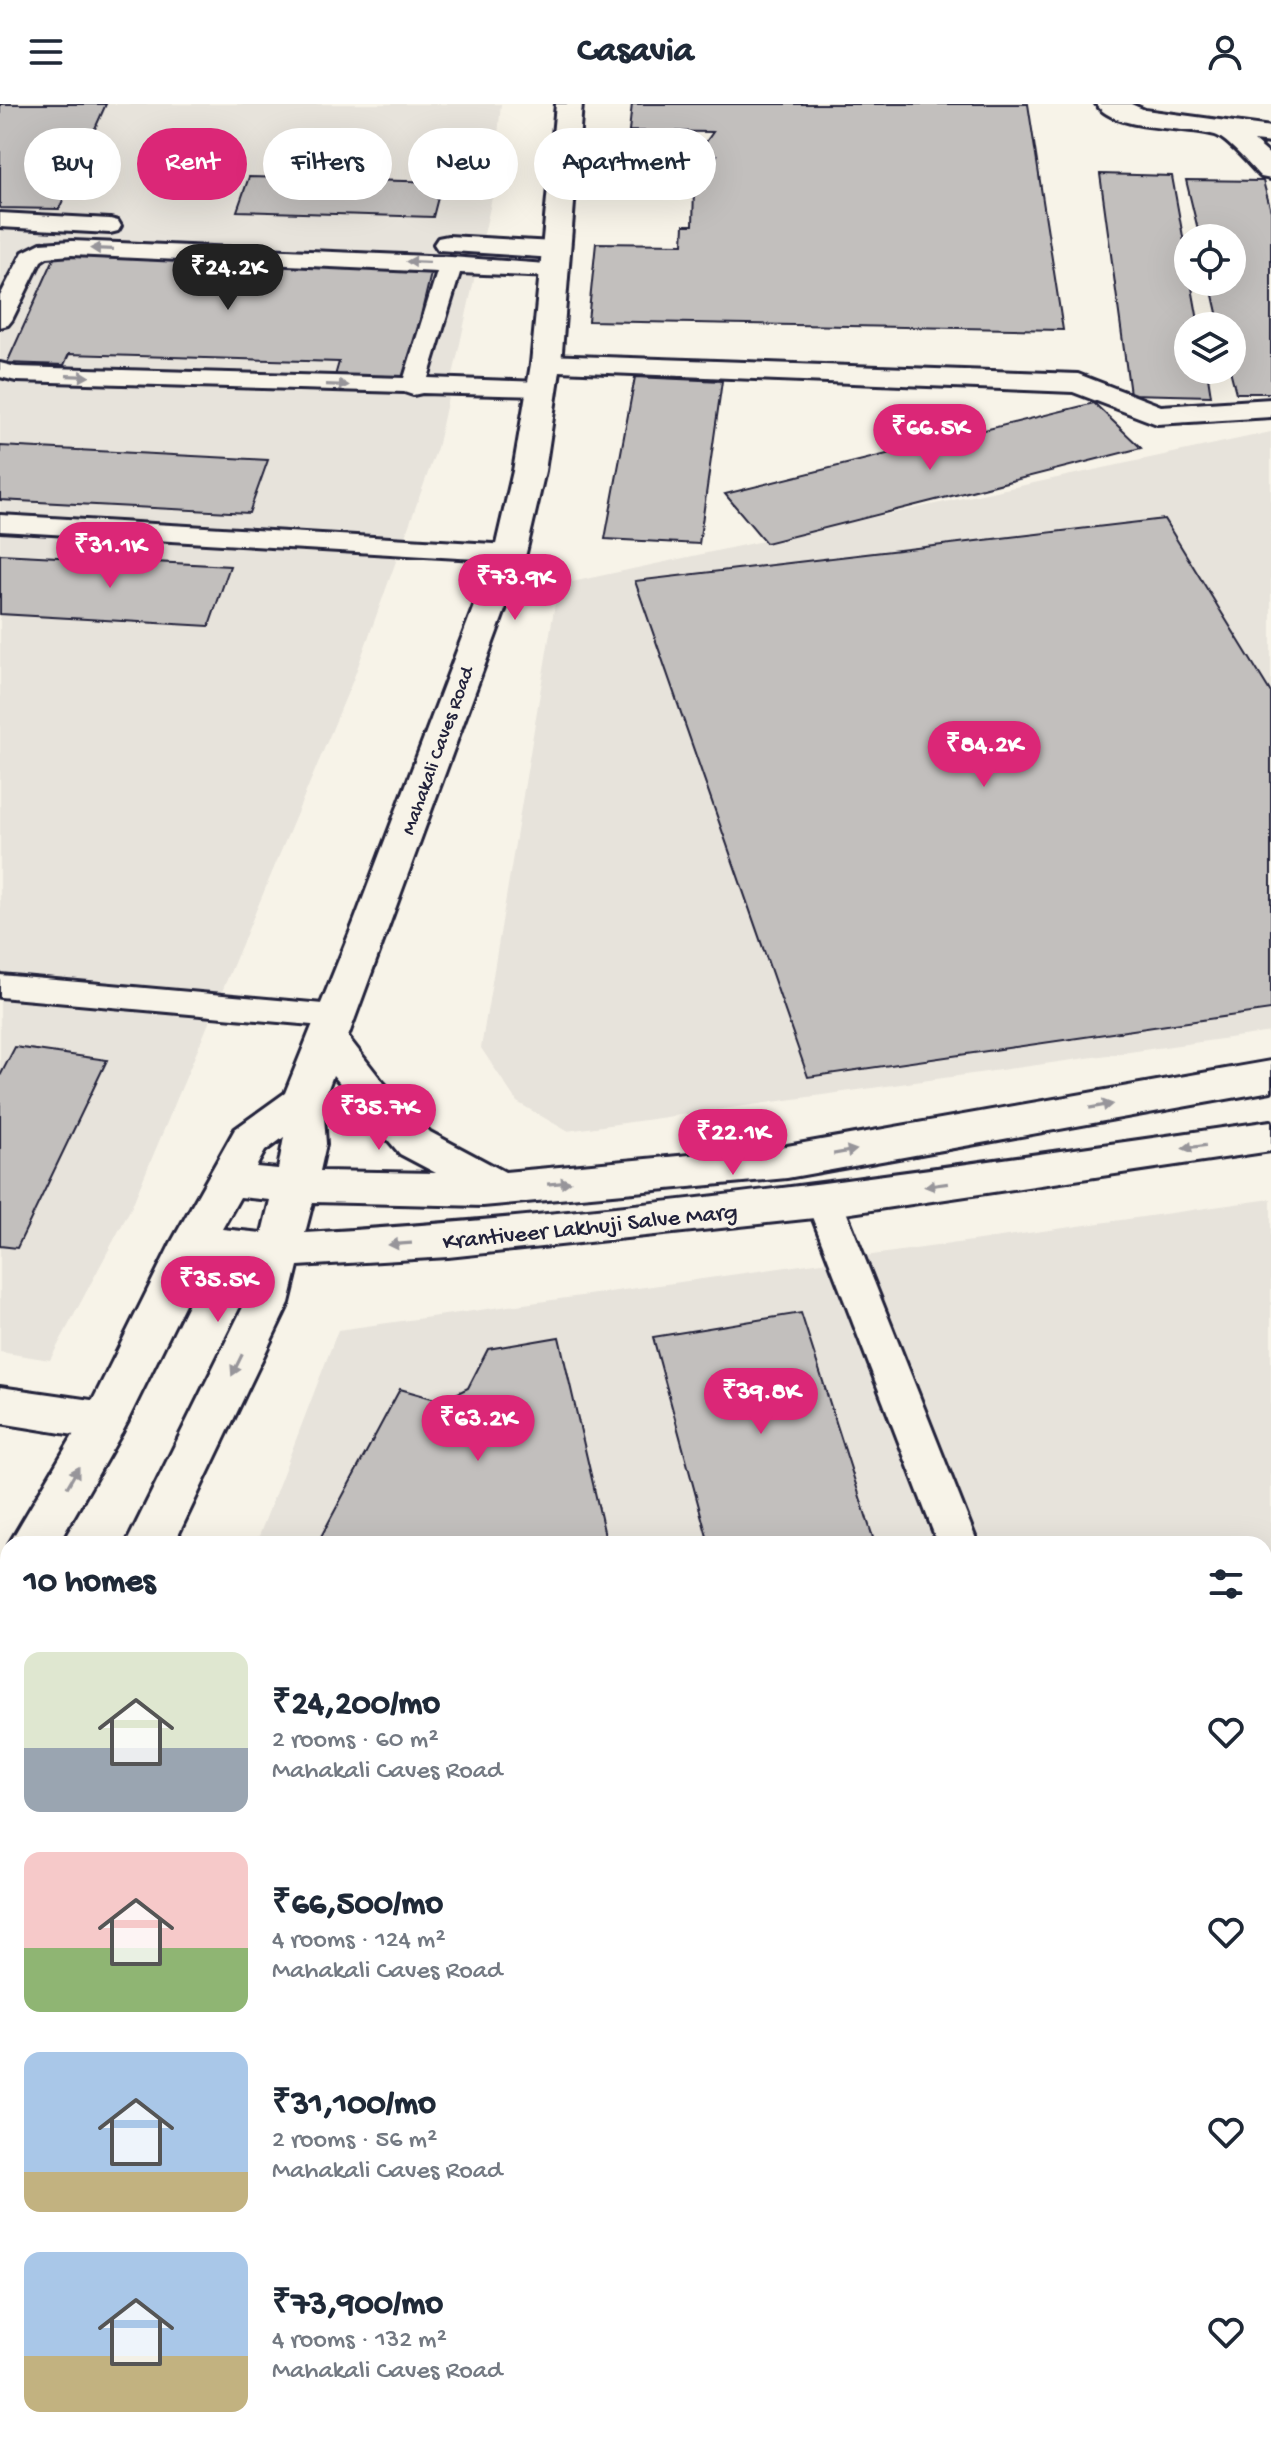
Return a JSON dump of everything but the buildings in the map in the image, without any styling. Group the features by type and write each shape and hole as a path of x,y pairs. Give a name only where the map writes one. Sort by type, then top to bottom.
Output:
{"main road":[{"name":"Mahakali Caves Road","path":"154,1536 267,1303 305,1144 302,1102 379,907 510,553 529,471 544,377 569,104"},
{"path":"1109,104 1139,117 1271,135"},
{"path":"1227,130 1271,171"},
{"path":"449,254 553,260"},
{"path":"544,377 1078,383 1157,415 1271,408"},
{"path":"330,1026 367,1091 415,1143 500,1189"},
{"name":"Krantiveer Lakhuji Salve Marg","path":"229,1180 295,1186 500,1189 787,1162 1271,1076"},
{"path":"38,1536 105,1421 193,1243 250,1140 302,1102"},
{"name":"Krantiveer Lakhuji Salve Marg","path":"193,1243 279,1251 448,1241 824,1201 1271,1136"},
{"path":"0,1405 105,1421"}],"lane":[{"path":"0,220 139,228"},
{"path":"232,233 449,254"},
{"path":"0,320 31,257 41,250 449,254"},
{"path":"413,388 449,254"},
{"path":"0,370 16,374 413,388 544,377"},
{"path":"0,523 510,553"},
{"path":"0,986 330,1026"},
{"path":"824,1201 955,1536"}],"shaded area":[{"path":"0,104 501,104 499,128 408,128 408,200 492,200 437,448 353,680 131,1208 50,1360 0,1352"},
{"path":"1271,432 1271,1032 567,1131 517,1102 481,1048 558,585"},
{"path":"1271,1199 1271,1536 259,1536 338,1330"}]}
